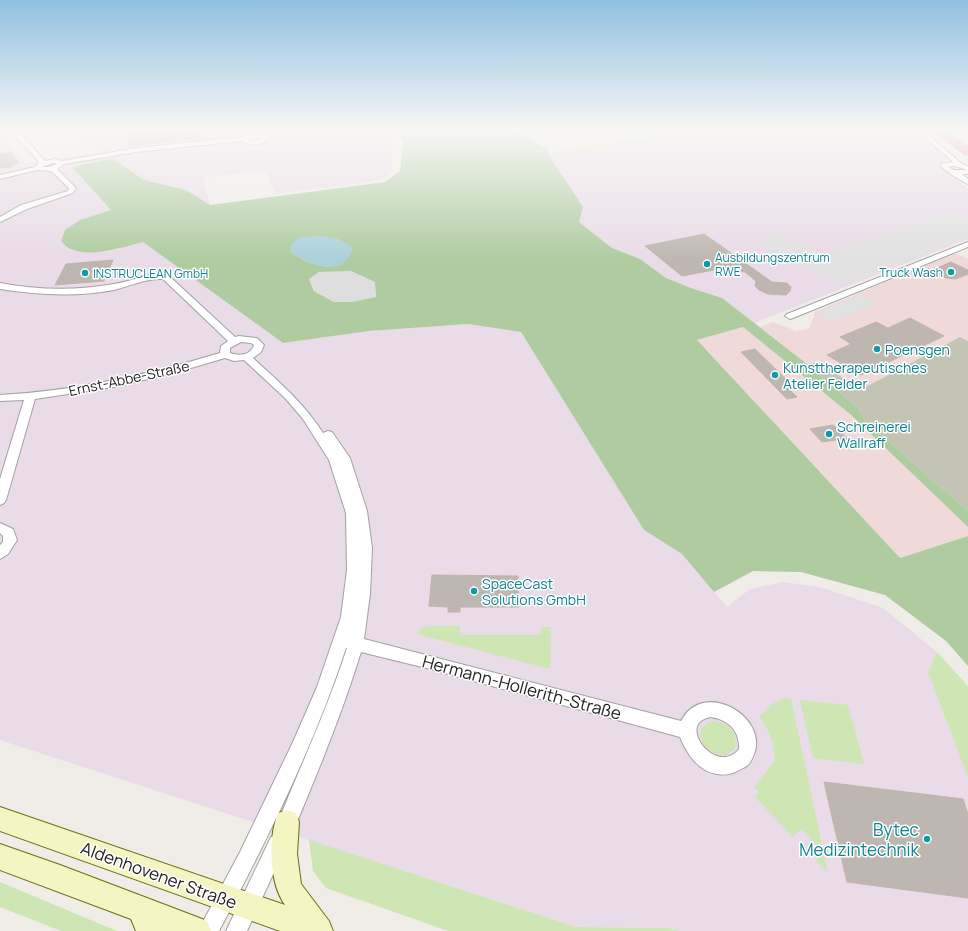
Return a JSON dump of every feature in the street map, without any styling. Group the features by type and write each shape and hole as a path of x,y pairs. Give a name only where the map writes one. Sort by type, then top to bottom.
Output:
{"main road":[{"name":"Aldenhovener Straße","path":"0,819 319,931"},
{"path":"287,822 284,854 289,889 319,931"},
{"path":"0,857 145,920 197,931"}],"street":[{"path":"0,177 19,172"},
{"path":"0,220 24,207 71,192 73,188 58,172"},
{"path":"956,172 968,182"},
{"path":"790,316 968,244"},
{"path":"0,286 39,292 66,292 115,286 152,277 165,277 233,341"},
{"path":"225,355 224,349 233,341 250,339 258,342 259,348 249,355 297,393 312,410 344,458 362,511 364,548 363,594 348,642 325,687 299,748 247,858 237,903 236,931"},
{"name":"Ernst-Abbe-Straße","path":"0,398 80,391 144,378 225,355 236,358 249,355"},
{"path":"0,500 31,396"},
{"path":"0,528 6,530 11,538 9,544 0,554"},
{"path":"208,931 237,903 287,822 326,732 342,689 348,642"},
{"name":"Hermann-Hollerith-Straße","path":"348,642 687,731"}],"shaded area":[{"path":"0,172 77,172 111,210 80,220 115,250 143,242 283,343 369,331 468,324 521,332 644,530 682,554 727,607 750,589 783,582 820,587 883,608 937,652 928,672 968,778 968,931 680,931 667,928 576,927 0,740"},
{"path":"133,172 247,172 203,178 210,205 186,190 144,180"},
{"path":"267,172 392,172 377,181 275,194"},
{"path":"560,172 949,172 968,188 968,239 754,323 722,298 666,278 640,259 612,248 579,222 583,207"},
{"path":"953,213 968,219 968,237 842,286 753,241 780,232 825,254 927,219"},
{"path":"954,253 968,259 968,341 960,337 860,390 820,362 807,364 760,327 773,322 796,331 809,329 815,312"},
{"path":"128,257 123,268 138,266 144,273 138,274 140,276 124,280 122,277 113,279 122,258"},
{"path":"351,271 375,282 376,298 352,302 334,302 315,291 309,279 319,272"},
{"path":"861,295 876,304 832,322 816,313"},
{"path":"743,327 850,414 968,527 968,536 900,558 697,340"},
{"path":"960,337 968,341 968,511 865,420 858,408 807,364 820,362 860,390"}],"green space":[{"path":"77,172 133,172 144,180 186,190 210,205 385,182 398,172 560,172 583,207 579,222 612,248 640,259 666,278 722,298 807,364 858,408 865,420 968,511 968,527 850,414 743,327 697,340 900,558 968,536 968,666 946,641 885,595 801,572 753,571 714,592 682,554 644,530 521,332 468,324 369,331 283,343 143,242 107,251 88,252 70,248 61,241 65,230 80,220 111,210","holes":["291,252 340,265 326,266 314,264 303,260","351,271 375,282 376,297 352,302 334,302 314,291 309,279 319,272"]},
{"path":"427,626 460,626 460,635 540,635 541,627 551,627 550,669 417,634 421,629"},
{"path":"937,652 968,686 968,778 928,672"},
{"path":"785,698 791,699 828,873 816,861 823,852 801,829 793,837 755,797 759,792 754,787 775,760 771,737 759,717 772,704"},
{"path":"800,700 848,705 864,764 813,758"},
{"path":"714,721 728,726 734,733 736,743 735,748 727,755 716,754 711,751 704,745 702,740 701,729 709,722"},
{"path":"309,840 576,927 667,928 680,931 448,931 326,888 313,871"},
{"path":"0,882 117,931 61,931 0,907"}],"water":[{"path":"321,236 339,239 353,248 349,258 342,264 334,267 326,267 307,262 291,252 290,247 298,238"}],"building":[{"name":"Ausbildungszentrum RWE","path":"704,234 772,282 787,283 791,287 790,291 786,295 768,294 759,290 755,286 756,281 745,272 736,271 730,267 682,276 645,246"},
{"name":"INSTRUCLEAN GmbH","path":"113,260 104,281 55,285 66,264"},
{"name":"Truck Wash","path":"951,262 968,270 968,274 956,279 946,278 930,271"},
{"name":"Poensgen","path":"910,318 944,336 861,375 827,355 851,344 840,337 876,322 888,328"},
{"name":"Kunsttherapeutisches Atelier Felder","path":"755,349 792,385 787,387 797,397 787,399 741,352"},
{"name":"Schreinerei Wallraff","path":"833,425 850,441 839,444 836,440 822,442 810,429"},
{"name":"SpaceCast Solutions GmbH","path":"432,575 518,576 519,607 460,607 460,612 448,612 448,607 429,606"},
{"name":"Bytec Medizintechnik","path":"824,782 963,799 968,814 968,898 847,882"}],"place":[{"name":"Ausbildungszentrum RWE","path":"707,264"},
{"name":"Truck Wash","path":"951,272"},
{"name":"INSTRUCLEAN GmbH","path":"85,273"},
{"name":"Poensgen","path":"877,349"},
{"name":"Kunsttherapeutisches Atelier Felder","path":"775,375"},
{"name":"Schreinerei Wallraff","path":"829,434"},
{"name":"SpaceCast Solutions GmbH","path":"474,591"},
{"name":"Bytec Medizintechnik","path":"927,839"}]}
